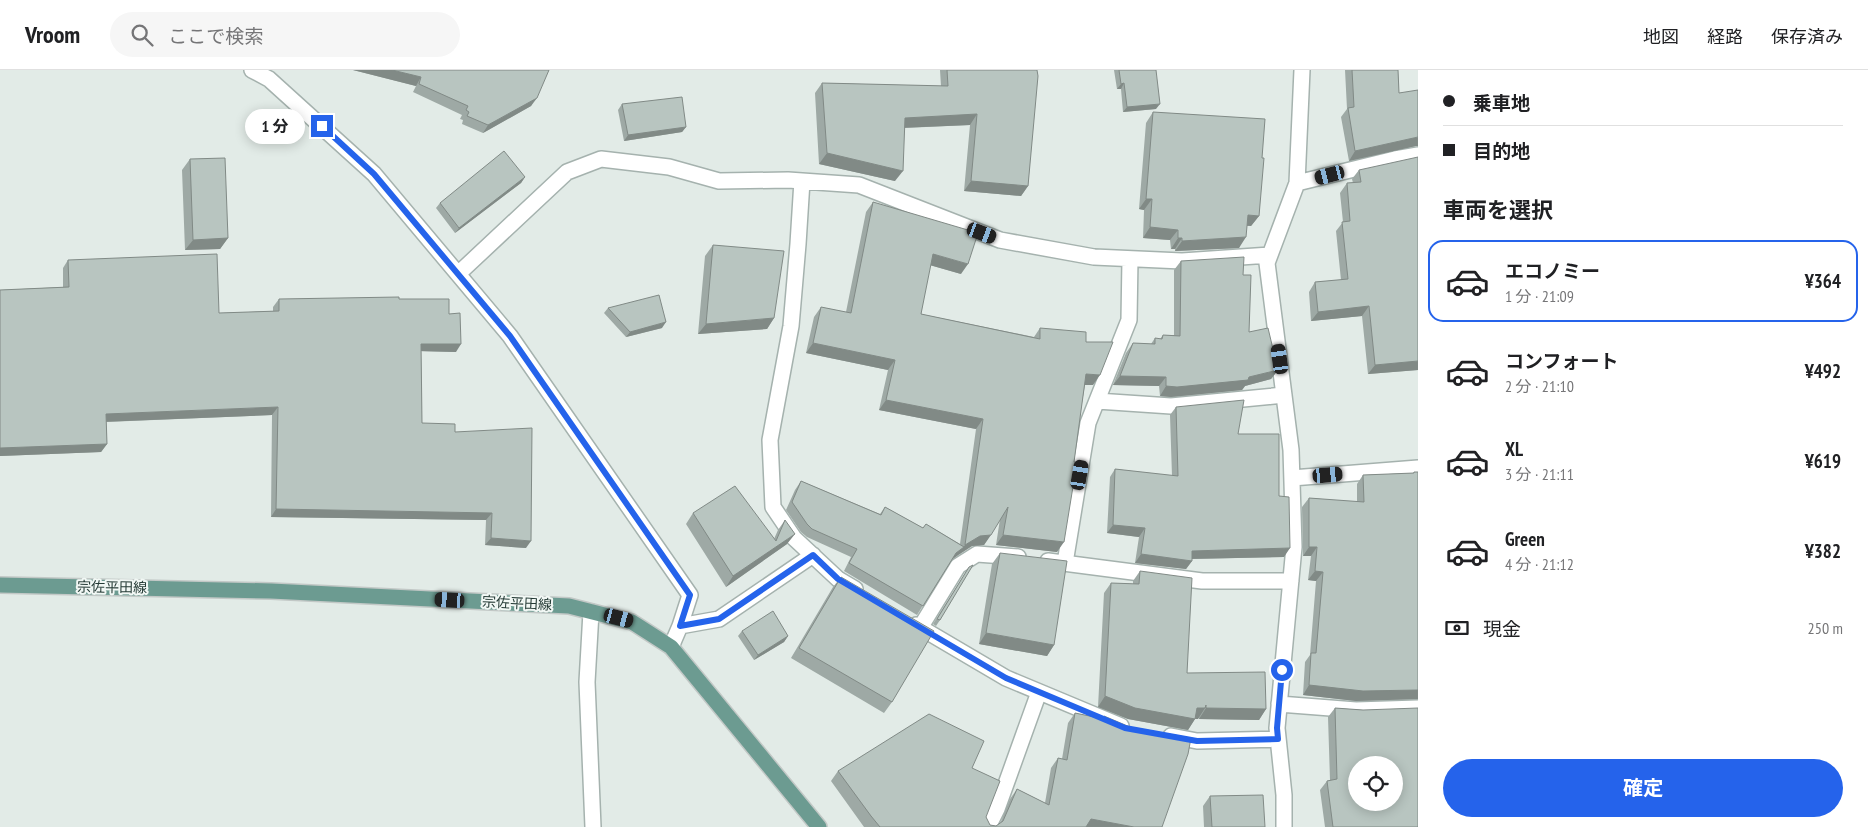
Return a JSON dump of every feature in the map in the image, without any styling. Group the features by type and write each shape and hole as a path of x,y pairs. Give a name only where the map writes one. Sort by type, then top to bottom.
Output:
{"main road":[{"name":"宗佐平田線","path":"0,585 271,591 569,606 632,622 671,647 819,827"}],"street":[{"path":"252,70 269,79 374,174 510,336 690,595 671,647"},
{"path":"1284,827 1284,795 1277,728 1294,547 1292,478 1291,450 1267,263 1297,183 1302,70"},
{"path":"1297,183 1395,158 1418,155"},
{"path":"458,274 567,172 601,159 669,167 719,181 802,181 859,185 1000,240 1094,257 1182,262 1270,255"},
{"path":"802,181 791,326 770,440 773,507 794,538 838,579 871,598"},
{"path":"1065,563 1088,423 1129,320 1130,259"},
{"path":"1097,401 1172,406 1284,396"},
{"path":"1292,478 1418,468"},
{"path":"920,628 958,566 978,554 1008,555 1202,581 1291,581"},
{"path":"680,626 719,619 813,555"},
{"path":"592,612 588,682 594,827"},
{"path":"904,618 1006,678 1125,728 1134,730"},
{"path":"988,827 997,809 1038,692"},
{"path":"1279,704 1356,710 1418,708"},
{"path":"1161,734 1197,741 1278,739"}],"building":[{"path":"392,70 549,70 537,98 488,125 467,116 469,112 466,110 468,106 419,84 421,77"},
{"path":"947,70 1037,70 1028,186 971,181 977,114 905,118 903,171 827,153 822,83 948,86"},
{"path":"1119,70 1156,70 1160,104 1127,107 1124,83 1121,84"},
{"path":"1352,70 1398,70 1399,93 1418,90 1418,137 1355,151 1348,108 1354,107"},
{"path":"682,97 686,127 628,135 622,104"},
{"path":"1153,112 1265,119 1259,216 1248,215 1246,237 1182,241 1182,238 1178,238 1178,230 1150,227 1152,199 1146,199"},
{"path":"504,151 525,177 459,228 440,203"},
{"path":"1418,157 1418,361 1375,365 1369,306 1318,312 1315,282 1348,279 1342,222 1350,221 1347,183 1361,182 1359,170"},
{"path":"225,158 228,238 193,240 190,159"},
{"path":"873,202 978,233 968,264 933,254 921,314 1040,339 1040,328 1086,332 1086,342 1113,342 1100,375 1086,374 1074,462 1077,462 1064,542 1003,535 1008,507 991,535 980,536 965,545 983,419 886,400 895,360 813,343 821,307 851,313"},
{"path":"713,245 784,251 774,318 706,324"},
{"path":"217,254 219,313 279,311 279,299 399,297 399,299 449,299 449,314 460,313 461,344 421,344 422,423 455,424 455,432 532,428 531,541 491,538 492,513 276,509 278,407 106,414 107,444 0,448 0,290 69,287 68,260"},
{"path":"1244,257 1243,275 1251,275 1249,332 1268,328 1278,370 1249,377 1248,380 1177,387 1166,386 1166,377 1120,376 1133,343 1155,344 1155,338 1162,339 1163,335 1180,336 1181,261"},
{"path":"659,295 666,322 630,332 608,308"},
{"path":"1244,400 1238,434 1279,434 1279,496 1289,497 1290,548 1192,551 1192,561 1141,554 1145,528 1113,525 1115,469 1178,476 1176,407"},
{"path":"1418,472 1418,690 1363,691 1309,685 1311,653 1316,653 1323,572 1315,571 1317,547 1309,547 1309,498 1364,502 1363,475"},
{"path":"801,481 881,515 885,507 923,528 926,524 964,547 956,553 923,606 849,563 857,549 812,529 807,524 792,502"},
{"path":"735,486 776,541 785,520 795,534 733,576 693,513"},
{"path":"1000,553 1067,561 1054,645 986,633"},
{"path":"973,565 940,620 937,619 969,567"},
{"path":"1140,571 1192,578 1187,673 1265,672 1266,709 1206,708 1206,705 1205,708 1197,708 1195,719 1135,708 1105,696 1111,583 1139,584"},
{"path":"841,577 934,631 892,702 799,648"},
{"path":"773,611 788,636 758,655 742,631"},
{"path":"1335,708 1363,710 1418,708 1418,827 1333,827 1327,781 1337,779"},
{"path":"1075,713 1104,719 1104,716 1130,727 1191,738 1188,754 1162,827 1134,827 1091,819 1086,827 880,827 838,771 929,714 984,741 972,768 1000,781 986,817 990,825 996,826 1003,821 1017,789 1049,805 1058,758 1067,760"},
{"path":"1263,795 1265,827 1212,827 1210,796"}],"route":[{"path":"322,126 374,174 510,336 690,595 680,626 719,619 813,555 838,579 1006,678 1125,728 1197,741 1278,739 1277,728 1282,670"}]}
